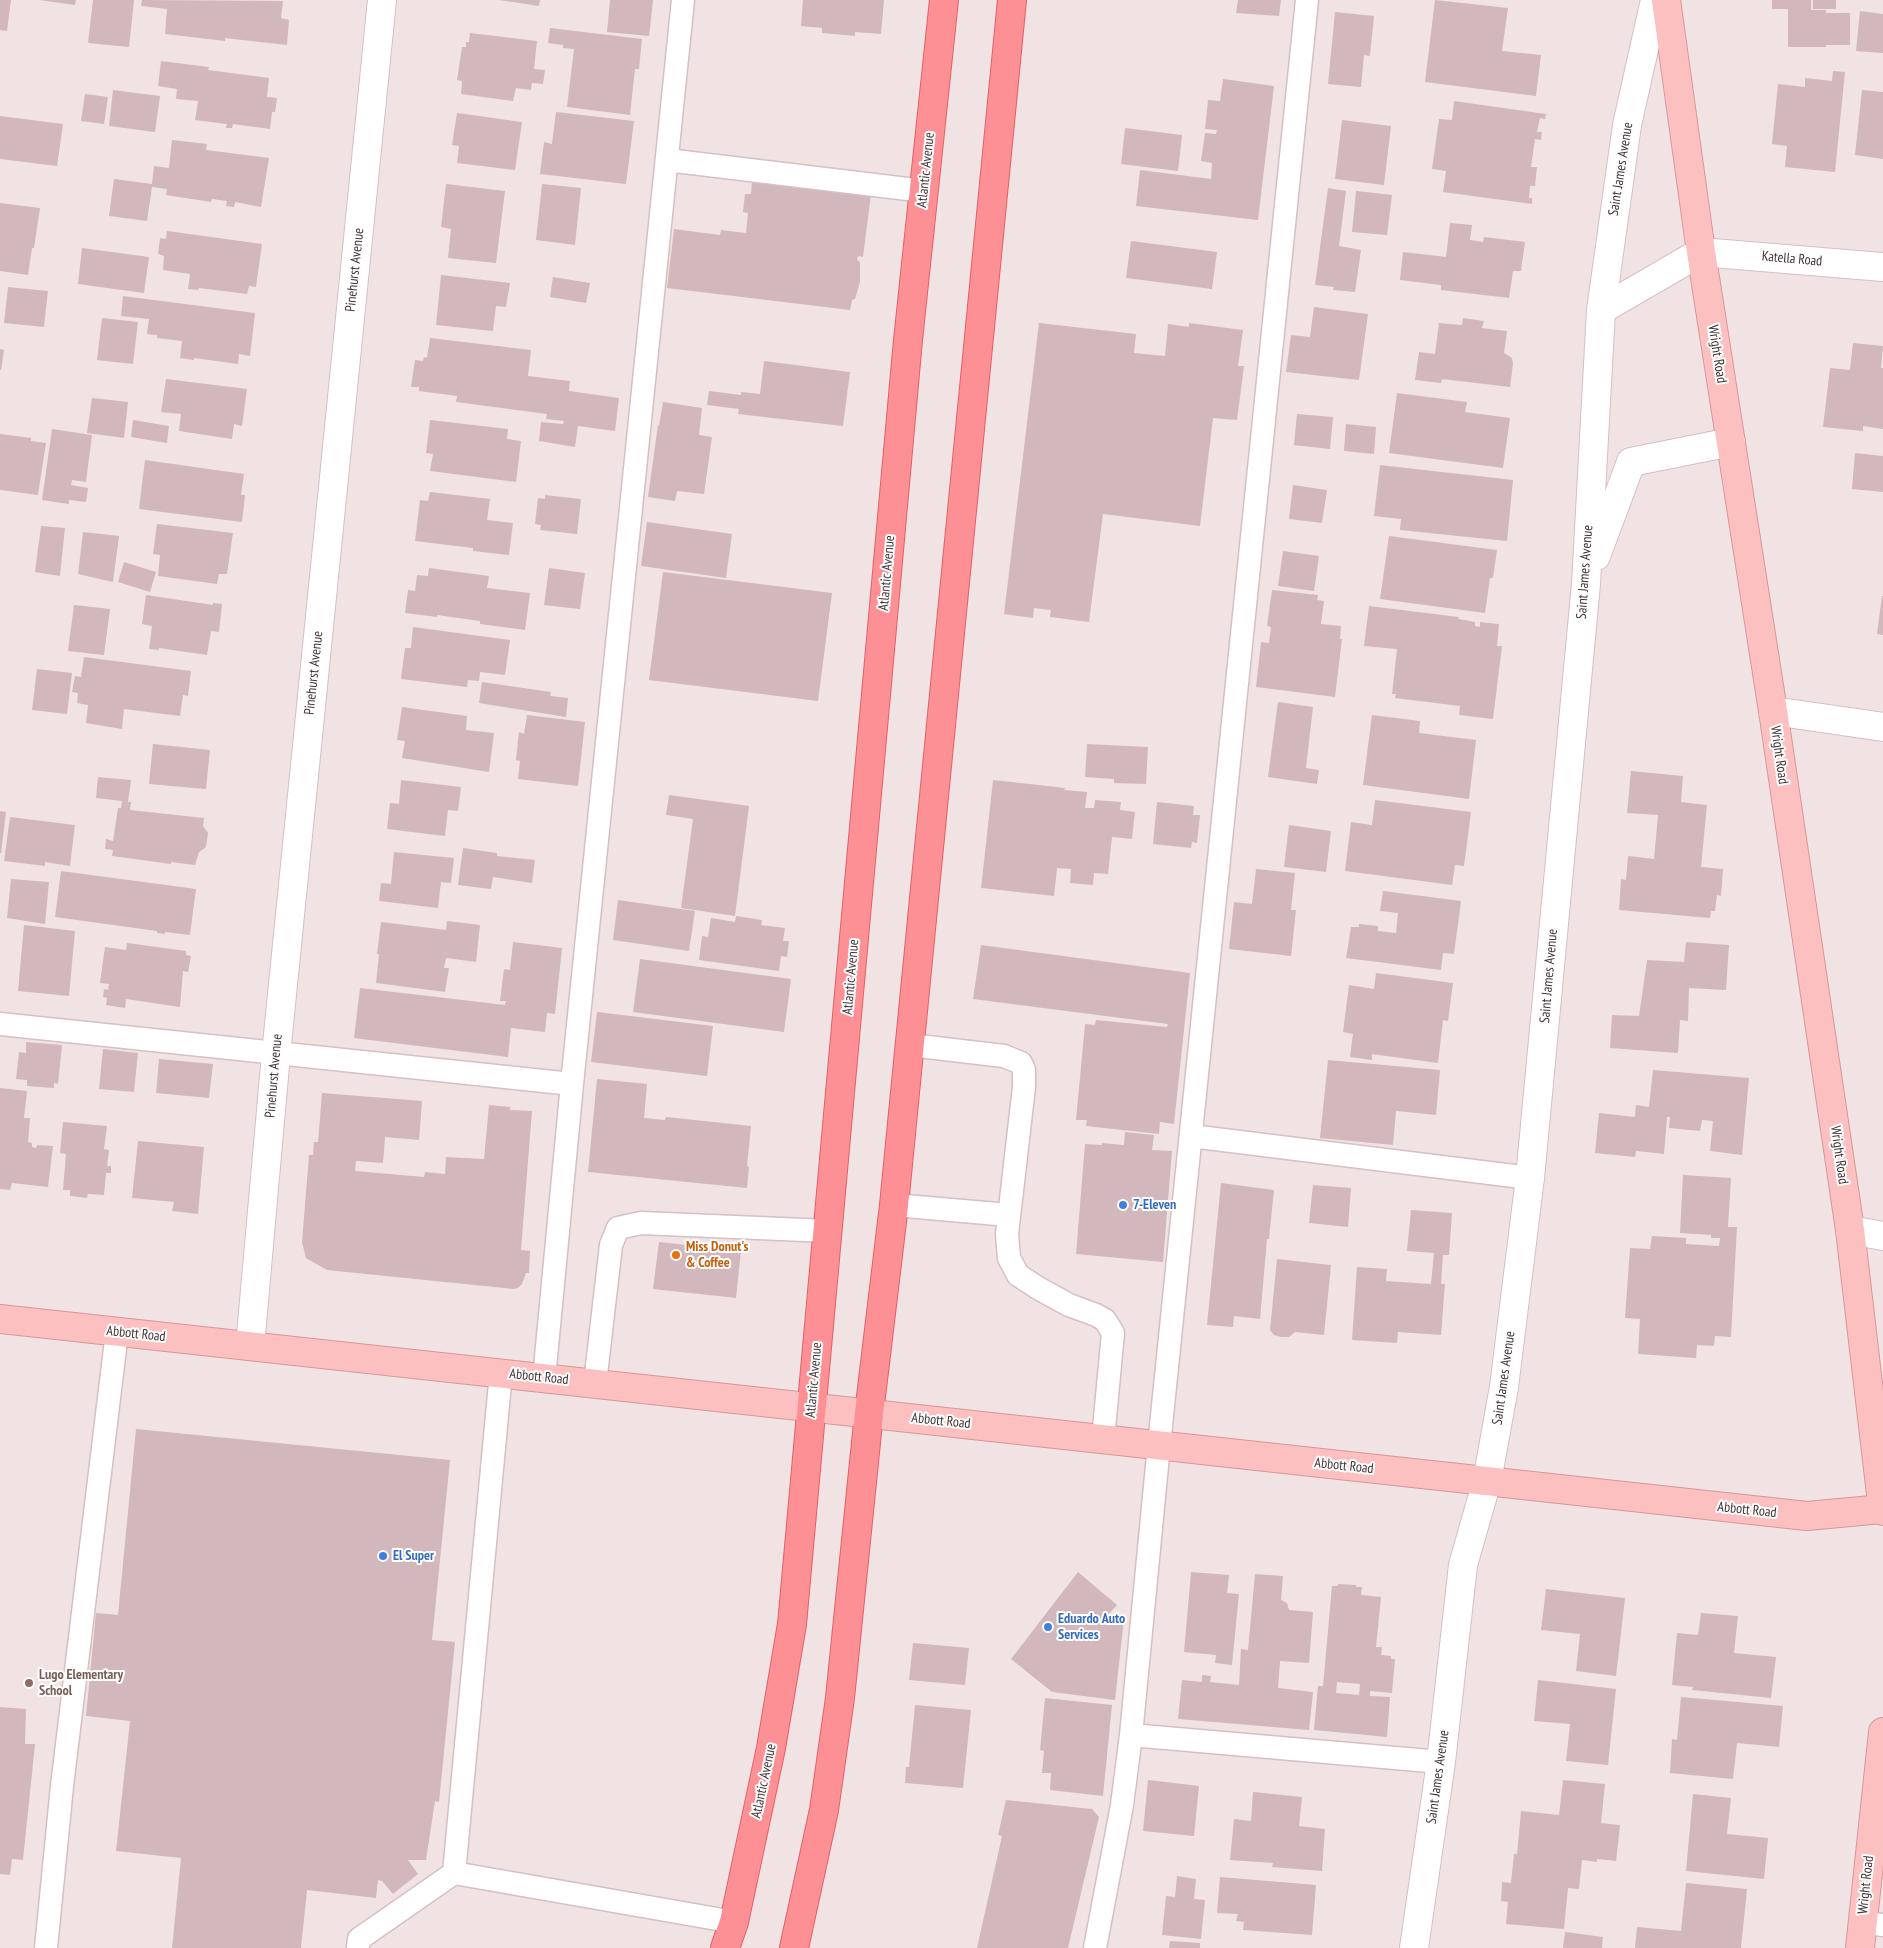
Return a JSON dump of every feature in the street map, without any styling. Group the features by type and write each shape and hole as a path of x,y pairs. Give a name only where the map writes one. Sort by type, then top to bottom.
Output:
{"main road":[{"name":"Atlantic Avenue","path":"725,1948 734,1922 771,1748 792,1624 908,340 944,0"},
{"path":"794,1948 827,1792 840,1698 869,1413 894,1205 1012,0"}],"street":[{"name":"Pinehurst Avenue","path":"250,1346 276,1054 382,0"},
{"name":"Saint James Avenue","path":"1414,1948 1441,1762 1463,1565 1487,1481 1501,1412 1530,1178 1586,584 1601,310 1627,125 1655,0"},
{"name":"Wright Road","path":"1666,0 1701,252 1773,711 1850,1230 1883,1510"},
{"path":"1601,310 1701,252"},
{"name":"Katella Road","path":"1701,252 1883,267"},
{"path":"1586,584 1631,462 1731,442"},
{"path":"1773,711 1883,727"},
{"path":"1850,1230 1883,1236"},
{"name":"Abbott Road","path":"0,1319 1807,1516 1883,1510"},
{"name":"Wright Road","path":"1868,1932 1883,1732"}],"lane":[{"path":"544,1378 572,1084 683,0"},
{"path":"1094,1948 1122,1805 1131,1735 1307,0"},
{"path":"667,160 924,191"},
{"path":"0,1024 572,1084"},
{"path":"910,1045 1004,1056 1021,1063 1024,1070 1024,1087 1007,1234 1009,1258 1018,1275 1069,1305 1105,1320 1114,1332 1102,1439"},
{"path":"1192,1136 1530,1178"},
{"path":"894,1205 1009,1215"},
{"path":"595,1383 611,1245 618,1228 641,1223 828,1231"},
{"path":"46,1948 63,1776 117,1332"},
{"path":"454,1873 501,1373"},
{"path":"1131,1735 1441,1762"},
{"path":"358,1948 359,1939 454,1873 734,1922"}],"building":[{"path":"0,0 11,0 7,31 0,30"},
{"path":"39,0 76,0 75,5"},
{"path":"93,0 134,0 129,47 88,43"},
{"path":"142,0 283,1 281,18 289,20 287,45 225,38 225,41 165,34 167,9 141,6"},
{"path":"499,0 540,0 539,6"},
{"path":"610,0 653,0 649,36 607,32"},
{"path":"803,0 884,0 881,34 855,32 855,36 822,33 822,28 801,26"},
{"path":"1238,0 1281,0 1279,16 1236,13"},
{"path":"1435,0 1508,8 1502,51 1541,55 1536,96 1425,82"},
{"path":"1772,0 1811,0 1811,10 1826,10 1826,13 1850,13 1850,45 1788,47 1788,9 1772,9"},
{"path":"1813,0 1836,0 1836,9 1813,9"},
{"path":"1860,11 1883,14 1883,53 1856,51"},
{"path":"1335,12 1374,16 1370,56 1364,55 1361,87 1328,84"},
{"path":"550,28 642,39 639,69 635,69 630,115 567,107 574,49 548,43"},
{"path":"470,33 537,41 534,69 545,70 543,84 532,83 531,90 516,88 513,101 461,94 462,81 457,80 462,47 466,47 466,42 469,42"},
{"path":"161,61 209,67 208,70 269,78 267,97 277,98 275,112 272,112 270,129 233,124 232,128 226,128 227,124 195,120 198,101 176,99 177,89 158,86"},
{"path":"1833,71 1845,72 1835,172 1785,167 1787,146 1772,144 1778,84 1805,87 1805,78 1832,81"},
{"path":"1223,79 1274,86 1258,220 1136,206 1140,170 1211,179 1212,163 1201,161 1205,133 1216,134 1217,130 1205,129 1208,100 1220,101"},
{"path":"113,90 160,96 155,132 109,126"},
{"path":"1862,90 1883,92 1883,159 1855,155"},
{"path":"85,94 108,97 104,124 81,121"},
{"path":"1454,101 1546,114 1545,119 1540,118 1537,132 1542,132 1541,140 1535,139 1531,167 1537,167 1535,186 1530,186 1529,198 1532,198 1532,204 1443,192 1446,171 1432,169 1439,119 1452,120"},
{"path":"556,112 634,121 626,184 540,174 544,142 552,144"},
{"path":"457,113 522,122 515,170 457,163 459,146 452,145"},
{"path":"0,116 63,124 57,166 0,159"},
{"path":"1342,120 1391,126 1384,185 1335,179"},
{"path":"1125,128 1182,135 1178,171 1121,164"},
{"path":"172,140 207,144 206,150 269,158 261,207 235,202 234,207 226,206 227,201 212,199 211,202 166,195 167,189 152,187 147,221 109,216 114,179 152,184 154,166 169,168"},
{"path":"752,179 871,194 863,257 858,256 857,260 860,262 860,282 850,310 667,288 674,229 720,235 721,230 746,233 748,213 743,212 745,194 751,194"},
{"path":"446,184 505,191 496,263 448,258 451,229 441,227"},
{"path":"542,184 581,188 575,245 536,240"},
{"path":"1328,188 1346,191 1339,246 1361,250 1355,292 1333,290 1334,287 1315,285"},
{"path":"1356,191 1392,195 1387,235 1352,232"},
{"path":"0,203 40,208 28,275 0,271"},
{"path":"1450,223 1472,225 1470,240 1483,242 1484,237 1525,242 1521,271 1513,271 1509,298 1441,290 1441,285 1400,280 1403,252 1446,257"},
{"path":"167,231 262,244 256,287 249,286 247,294 199,288 198,290 188,289 190,274 163,270 164,256 158,254 160,238 166,239"},
{"path":"1131,241 1217,252 1212,289 1126,278"},
{"path":"82,248 149,257 144,293 78,284"},
{"path":"441,275 510,283 506,307 496,306 493,331 436,325"},
{"path":"553,277 590,283 586,303 550,297"},
{"path":"8,287 48,291 44,327 4,323"},
{"path":"123,296 255,313 250,356 239,354 238,364 180,358 182,341 157,338 157,335 147,334 149,319 121,316"},
{"path":"1314,307 1368,314 1359,380 1286,372 1291,335 1310,337"},
{"path":"102,318 138,322 133,364 97,360"},
{"path":"1463,318 1484,321 1482,328 1507,331 1504,353 1512,358 1513,364 1510,387 1442,379 1441,383 1415,380 1419,352 1435,354 1439,323 1462,325"},
{"path":"1039,323 1136,334 1134,353 1165,356 1168,324 1189,327 1189,323 1243,330 1238,366 1244,366 1237,420 1213,418 1200,526 1103,514 1089,622 1050,617 1051,610 1034,608 1033,618 1004,614"},
{"path":"430,338 531,350 528,376 570,381 569,391 619,398 615,431 578,426 575,447 539,441 541,422 563,424 564,421 546,419 547,414 456,402 457,396 419,391 419,387 411,387 415,360 423,361 424,357 427,358"},
{"path":"1853,343 1883,346 1881,368 1883,368 1883,429 1863,426 1863,431 1823,427 1830,368 1850,370"},
{"path":"0,349 4,350 1,370 0,370"},
{"path":"764,361 850,372 843,426 738,414 739,409 707,405 709,391 741,395 741,392 760,394"},
{"path":"166,379 247,389 242,426 234,424 232,439 179,431 181,414 161,412"},
{"path":"1397,393 1467,402 1465,412 1510,418 1503,468 1389,453"},
{"path":"92,398 128,402 124,438 87,433"},
{"path":"663,402 702,408 699,435 712,437 704,494 677,491 675,501 648,497"},
{"path":"1297,414 1333,417 1330,449 1294,445"},
{"path":"133,420 169,426 167,443 131,437"},
{"path":"430,420 508,429 507,439 521,441 516,482 430,471 433,454 426,453"},
{"path":"1346,424 1376,427 1374,454 1344,451"},
{"path":"52,429 92,435 86,482 72,480 71,485 88,488 86,502 69,500 69,504 42,500"},
{"path":"0,434 31,438 31,441 46,443 38,495 0,490"},
{"path":"1855,453 1883,456 1883,492 1852,489"},
{"path":"145,460 244,474 241,495 245,495 242,522 139,509"},
{"path":"1380,465 1513,480 1507,541 1400,530 1401,519 1374,516"},
{"path":"1293,485 1327,490 1322,523 1289,519"},
{"path":"430,492 490,499 487,520 513,523 509,555 473,551 473,548 415,541 420,500 428,501"},
{"path":"545,495 581,499 577,534 540,530 541,525 535,524 538,498 545,499"},
{"path":"647,522 732,534 726,578 641,566"},
{"path":"157,524 233,533 227,574 219,574 217,584 158,576 160,555 153,554"},
{"path":"41,526 65,528 60,576 35,572"},
{"path":"83,532 119,536 113,582 78,574"},
{"path":"1389,536 1497,550 1493,578 1490,578 1485,613 1380,599"},
{"path":"1283,551 1319,556 1314,591 1278,586"},
{"path":"124,562 156,572 150,592 118,582"},
{"path":"429,568 489,576 487,588 530,593 525,630 480,624 480,621 405,613 408,590 415,591 417,575 428,576"},
{"path":"549,568 585,573 580,609 544,605"},
{"path":"663,572 832,593 818,701 649,680"},
{"path":"1272,590 1318,595 1317,600 1324,601 1321,624 1341,626 1340,639 1342,639 1335,697 1256,687 1261,642 1269,643 1271,627 1267,626"},
{"path":"146,595 213,605 213,603 222,604 219,632 211,631 207,655 159,648 159,650 149,649 152,626 142,624"},
{"path":"1883,596 1883,635 1877,634"},
{"path":"74,605 110,609 104,655 68,651"},
{"path":"1369,606 1459,617 1458,619 1475,622 1475,626 1480,627 1480,622 1499,624 1497,646 1502,646 1493,719 1459,715 1460,706 1395,698 1396,694 1392,694 1397,649 1364,646"},
{"path":"413,627 510,640 505,675 480,672 479,681 468,680 467,687 401,679 405,648 411,648"},
{"path":"84,657 191,671 188,696 183,695 180,716 124,709 122,729 86,723 88,705 77,703 78,693 72,692 75,676 81,677"},
{"path":"37,669 72,673 67,714 32,710"},
{"path":"482,682 551,692 550,696 568,698 566,717 479,703"},
{"path":"1278,702 1313,707 1306,768 1319,770 1317,784 1268,777"},
{"path":"402,707 467,716 466,730 494,733 489,772 402,758 405,741 397,740"},
{"path":"527,715 585,722 578,786 518,779 520,761 516,760 519,732 524,734"},
{"path":"1372,715 1420,721 1419,733 1476,740 1469,799 1363,785"},
{"path":"153,744 210,750 206,789 149,784"},
{"path":"1087,744 1148,747 1146,784 1114,783 1114,779 1085,777"},
{"path":"1631,771 1683,776 1681,802 1707,805 1701,867 1723,869 1721,896 1717,895 1715,911 1711,911 1710,918 1619,910 1621,879 1626,880 1628,856 1654,859 1658,815 1627,813"},
{"path":"98,777 131,780 128,802 131,802 130,810 204,818 203,826 208,833 206,847 199,852 195,865 171,862 171,864 112,856 113,850 105,849 106,839 113,841 118,808 121,808 122,801 96,798"},
{"path":"401,780 461,787 458,811 448,810 445,836 387,829 390,803 399,804"},
{"path":"993,780 1087,792 1085,808 1094,808 1095,800 1121,802 1120,810 1135,812 1132,839 1112,837 1108,874 1094,873 1093,885 1070,883 1071,869 1057,868 1054,896 981,888"},
{"path":"669,795 749,806 735,916 681,908 693,819 666,815"},
{"path":"1375,800 1471,812 1464,866 1455,865 1452,885 1345,871 1351,822 1372,825"},
{"path":"1157,802 1194,806 1193,815 1200,815 1197,843 1192,842 1191,848 1153,844"},
{"path":"0,811 6,812 1,853 0,853"},
{"path":"10,817 75,825 70,866 45,862 45,866 4,861"},
{"path":"1289,825 1331,831 1326,872 1284,867"},
{"path":"463,848 497,853 497,856 535,860 532,883 493,877 491,889 458,885"},
{"path":"394,852 454,858 451,883 441,882 438,908 379,901 381,883 391,884"},
{"path":"1256,869 1295,873 1291,910 1296,910 1291,956 1229,949 1234,902 1252,904"},
{"path":"61,871 196,889 190,935 157,933 157,931 55,917"},
{"path":"11,879 49,882 45,924 7,918"},
{"path":"1383,891 1461,901 1454,954 1443,953 1441,970 1346,958 1351,927 1359,927 1359,924 1378,926 1378,931 1396,933 1398,913 1380,911"},
{"path":"618,900 695,911 689,951 613,940"},
{"path":"736,916 762,920 761,925 785,928 783,941 789,941 787,957 781,956 779,971 699,960 702,936 708,937 711,918 735,922"},
{"path":"447,921 480,925 476,962 446,958 444,968 449,968 445,992 376,983 381,922 446,930"},
{"path":"24,925 75,931 69,996 18,991"},
{"path":"513,942 562,948 555,1014 547,1013 545,1032 511,1028 508,1057 354,1038 360,988 505,1005 506,1001 500,1001 504,969 510,970"},
{"path":"1686,942 1729,945 1726,990 1689,988 1688,1021 1680,1020 1678,1053 1610,1048 1612,1015 1639,1016 1647,960 1684,962"},
{"path":"127,943 186,951 186,955 191,956 188,972 183,971 180,1007 126,999 125,1008 106,1005 107,998 103,997 104,989 108,990 109,984 100,983 105,947 126,950"},
{"path":"981,945 1190,973 1174,1124 1160,1122 1159,1134 1086,1126 1087,1120 1076,1120 1085,1024 1095,1025 1096,1020 1167,1027 1168,1024 973,999"},
{"path":"640,959 791,979 784,1032 633,1012"},
{"path":"1376,973 1453,983 1448,1021 1443,1020 1438,1063 1372,1054 1372,1060 1350,1057 1353,1034 1343,1032 1349,985 1374,989"},
{"path":"597,1012 713,1026 707,1076 591,1062"},
{"path":"26,1042 62,1045 58,1084 54,1083 54,1088 27,1086 27,1080 16,1079 19,1052 26,1053"},
{"path":"103,1049 138,1053 134,1092 99,1089"},
{"path":"159,1059 213,1064 209,1098 156,1093"},
{"path":"1328,1060 1440,1070 1436,1115 1396,1111 1393,1145 1320,1138"},
{"path":"1653,1070 1749,1078 1742,1155 1710,1151 1713,1121 1702,1120 1700,1131 1669,1128 1670,1117 1667,1117 1664,1154 1636,1151 1635,1157 1595,1153 1599,1113 1635,1117 1636,1105 1649,1107"},
{"path":"597,1079 647,1084 644,1118 665,1120 666,1117 751,1126 747,1188 588,1172"},
{"path":"0,1088 27,1091 24,1118 30,1118 28,1142 32,1143 32,1147 36,1148 37,1145 53,1146 48,1187 12,1183 10,1190 0,1189"},
{"path":"322,1093 422,1101 419,1140 385,1137 383,1163 356,1161 355,1171 424,1177 425,1172 445,1174 446,1157 484,1159 489,1105 510,1107 510,1110 532,1111 521,1250 530,1251 529,1273 526,1273 522,1284 514,1289 327,1270 306,1258 302,1242 309,1155 313,1155 314,1142 318,1142"},
{"path":"63,1122 107,1126 104,1149 109,1150 107,1166 111,1166 111,1173 106,1173 104,1195 88,1194 87,1198 70,1196 70,1190 63,1190 66,1154 60,1153"},
{"path":"1125,1132 1154,1135 1152,1150 1172,1151 1163,1262 1076,1254 1085,1144 1124,1145"},
{"path":"138,1141 204,1147 198,1214 172,1211 174,1202 132,1198"},
{"path":"1683,1175 1731,1178 1728,1227 1737,1227 1731,1337 1715,1336 1714,1346 1697,1345 1696,1358 1638,1354 1640,1319 1625,1318 1630,1248 1650,1249 1652,1236 1686,1238 1686,1244 1719,1246 1720,1238 1711,1238 1711,1235 1680,1233"},
{"path":"1221,1183 1274,1190 1269,1239 1267,1239 1260,1319 1234,1316 1233,1327 1207,1325"},
{"path":"1313,1185 1351,1188 1348,1227 1309,1223"},
{"path":"1411,1210 1452,1213 1449,1255 1443,1255 1441,1284 1445,1284 1441,1335 1398,1332 1397,1343 1352,1340 1357,1267 1387,1269 1386,1281 1431,1284 1434,1253 1407,1251"},
{"path":"659,1242 741,1251 736,1298 653,1289"},
{"path":"1277,1259 1331,1265 1324,1335 1295,1332 1289,1337 1281,1337 1274,1335 1270,1330"},
{"path":"136,1429 450,1460 432,1640 455,1642 439,1802 435,1801 426,1860 408,1860 418,1874 393,1894 382,1881 378,1880 376,1898 307,1890 301,1948 172,1948 181,1858 116,1851 130,1721 86,1716 96,1613 118,1615"},
{"path":"1078,1572 1117,1605 1107,1616 1124,1618 1115,1700 1052,1692 1011,1659"},
{"path":"1191,1572 1229,1575 1227,1593 1239,1594 1232,1665 1215,1663 1216,1655 1184,1652"},
{"path":"1255,1574 1283,1576 1281,1600 1287,1603 1289,1610 1313,1612 1309,1663 1280,1661 1278,1688 1313,1692 1309,1730 1178,1719 1182,1680 1202,1682 1202,1675 1211,1676 1210,1682 1239,1685 1241,1649 1248,1650"},
{"path":"1338,1584 1356,1585 1356,1587 1362,1587 1361,1595 1381,1597 1376,1647 1382,1647 1381,1655 1391,1656 1391,1659 1395,1659 1392,1693 1370,1691 1370,1696 1390,1697 1387,1737 1314,1730 1318,1686 1323,1686 1332,1586 1338,1586","holes":["1337,1682 1360,1684 1359,1695 1336,1693"]},
{"path":"1546,1589 1625,1598 1616,1676 1576,1671 1580,1634 1541,1630"},
{"path":"1701,1613 1738,1616 1734,1653 1776,1657 1771,1698 1692,1690 1693,1687 1672,1685 1677,1633 1698,1635"},
{"path":"913,1643 969,1648 965,1685 909,1680"},
{"path":"1538,1680 1616,1689 1608,1765 1566,1761 1570,1724 1534,1721"},
{"path":"1681,1697 1783,1706 1779,1747 1737,1743 1733,1779 1670,1773 1672,1739 1677,1740"},
{"path":"1045,1698 1112,1705 1103,1796 1050,1790 1051,1773 1042,1773 1044,1751 1040,1750"},
{"path":"915,1705 971,1710 963,1788 905,1783 906,1767 909,1767"},
{"path":"0,1707 26,1709 25,1744 35,1744 23,1860 12,1859 10,1875 0,1874"},
{"path":"1148,1780 1199,1786 1194,1836 1143,1831"},
{"path":"1563,1780 1605,1784 1601,1823 1620,1825 1616,1861 1597,1859 1597,1862 1582,1860 1579,1889 1568,1888 1564,1929 1506,1924 1508,1902 1501,1901 1502,1882 1511,1883 1514,1854 1517,1854 1521,1811 1559,1815"},
{"path":"1253,1792 1302,1797 1299,1826 1325,1829 1322,1871 1272,1867 1273,1863 1230,1860 1234,1819 1251,1821"},
{"path":"1693,1794 1731,1798 1727,1834 1768,1838 1764,1879 1686,1871"},
{"path":"1006,1800 1092,1809 1099,1817 1068,1948 977,1948 1002,1836 998,1835"},
{"path":"1177,1876 1196,1879 1194,1899 1205,1900 1201,1939 1162,1935 1166,1896 1175,1897"},
{"path":"1220,1877 1316,1885 1312,1935 1243,1930 1244,1922 1236,1921 1238,1914 1217,1913"},
{"path":"1686,1883 1747,1889 1741,1948 1635,1948 1637,1927 1681,1931"},
{"path":"1565,1932 1603,1937 1602,1948 1563,1948"},
{"path":"1170,1941 1200,1943 1200,1948 1169,1948"}],"place":[{"name":"7-Eleven","path":"1123,1205"},
{"name":"Miss Donut's & Coffee","path":"676,1255"},
{"name":"El Super","path":"383,1556"},
{"name":"Eduardo Auto Services","path":"1048,1627"},
{"name":"Lugo Elementary School","path":"29,1683"}]}
